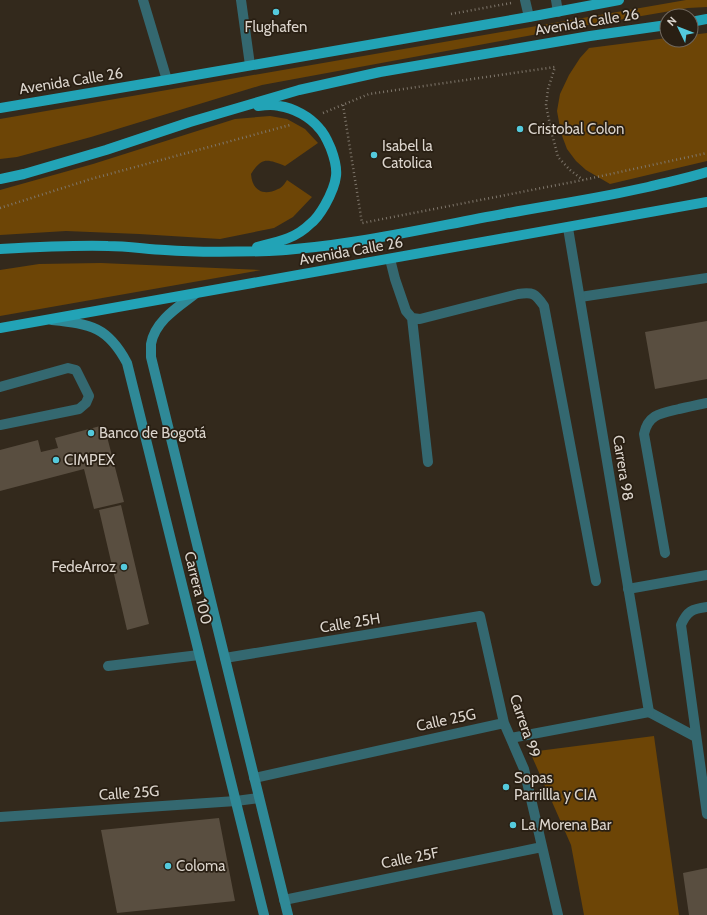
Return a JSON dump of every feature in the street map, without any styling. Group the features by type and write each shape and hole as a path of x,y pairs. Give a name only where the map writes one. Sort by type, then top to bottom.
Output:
{"main road":[{"name":"Avenida Calle 26","path":"0,108 558,12 619,0"},
{"name":"Avenida Calle 26","path":"0,178 24,174 106,150 190,122 299,90 380,72 590,36 659,26"},
{"path":"238,252 288,239 302,231 320,214 327,203 333,189 336,176 333,153 327,139 319,128 309,119 291,109 279,106 266,105 241,107"},
{"name":"Avenida Calle 26","path":"0,249 45,246 110,246 166,250 238,252 303,248 376,238 565,204 620,193 707,172"},
{"path":"0,174 24,174"},
{"name":"Avenida Calle 26","path":"0,328 568,228 707,202"},
{"name":"Carrera 100","path":"194,294 174,310 156,331 152,343 151,357 288,915"},
{"name":"Carrera 100","path":"46,319 77,322 94,327 104,333 121,351 127,363 264,915"}],"street":[{"path":"143,0 167,80"},
{"path":"241,0 250,65"},
{"path":"525,0 529,17"},
{"path":"556,0 558,12"},
{"name":"Carrera 98","path":"568,228 649,712"},
{"path":"390,259 406,311 412,318 428,462"},
{"path":"580,297 707,278"},
{"path":"412,318 420,318 529,292 538,297 544,306 596,581"},
{"path":"0,387 68,368 76,370 89,396 86,403 79,409 0,425"},
{"path":"665,553 644,434 646,426 660,413 707,403"},
{"path":"628,589 707,575"},
{"path":"707,607 688,612 684,617 681,626 707,814"},
{"name":"Calle 25H","path":"225,658 480,616"},
{"name":"Carrera 99","path":"480,616 504,723 524,769 558,915"},
{"path":"108,666 200,655"},
{"path":"511,738 649,712 696,737"},
{"name":"Calle 25G","path":"254,778 504,723"},
{"name":"Calle 25G","path":"0,817 236,801 259,798"},
{"name":"Calle 25F","path":"284,900 542,847"}],"path":[{"path":"0,208 92,179 309,119 369,94 555,67 548,89 546,105 551,130 558,157 570,170 583,180"},
{"path":"343,105 362,223 583,180 707,153"}],"shaded area":[{"path":"686,0 707,0 707,7 659,8 659,13 262,85 91,137 17,157 0,159 0,119"},
{"path":"707,33 707,161 610,184 586,170 576,161 567,149 561,133 557,111 560,94 569,75 580,58 589,48 659,39 659,48 699,48 699,34"},
{"path":"270,116 287,119 305,129 318,143 285,166 274,162 265,161 258,165 251,174 256,188 263,192 273,191 279,188 287,180 312,197 293,217 274,228 220,239 66,231 0,235 0,190 93,164 235,119"},
{"path":"101,263 261,270 0,316 0,270 39,264"},
{"path":"654,736 679,915 584,915 571,845 530,752"}],"building":[{"path":"707,321 707,379 655,389 645,332"},
{"name":"CIMPEX","path":"104,425 124,502 94,509 84,469 0,491 0,450 38,440 41,452 58,448 55,438"},
{"name":"FedeArroz","path":"121,505 149,624 127,630 99,510"},
{"name":"Coloma","path":"219,818 235,901 117,913 101,830"},
{"path":"707,868 707,915 689,915 683,873"}],"place":[{"name":"Flughafen","path":"276,12"},
{"name":"Cristobal Colon","path":"520,129"},
{"name":"Isabel la Catolica","path":"374,155"},
{"name":"Banco de Bogotá","path":"91,433"},
{"name":"CIMPEX","path":"56,460"},
{"name":"FedeArroz","path":"124,567"},
{"name":"Sopas Parrillla y CIA","path":"506,787"},
{"name":"La Morena Bar","path":"513,825"},
{"name":"Coloma","path":"168,866"}]}
